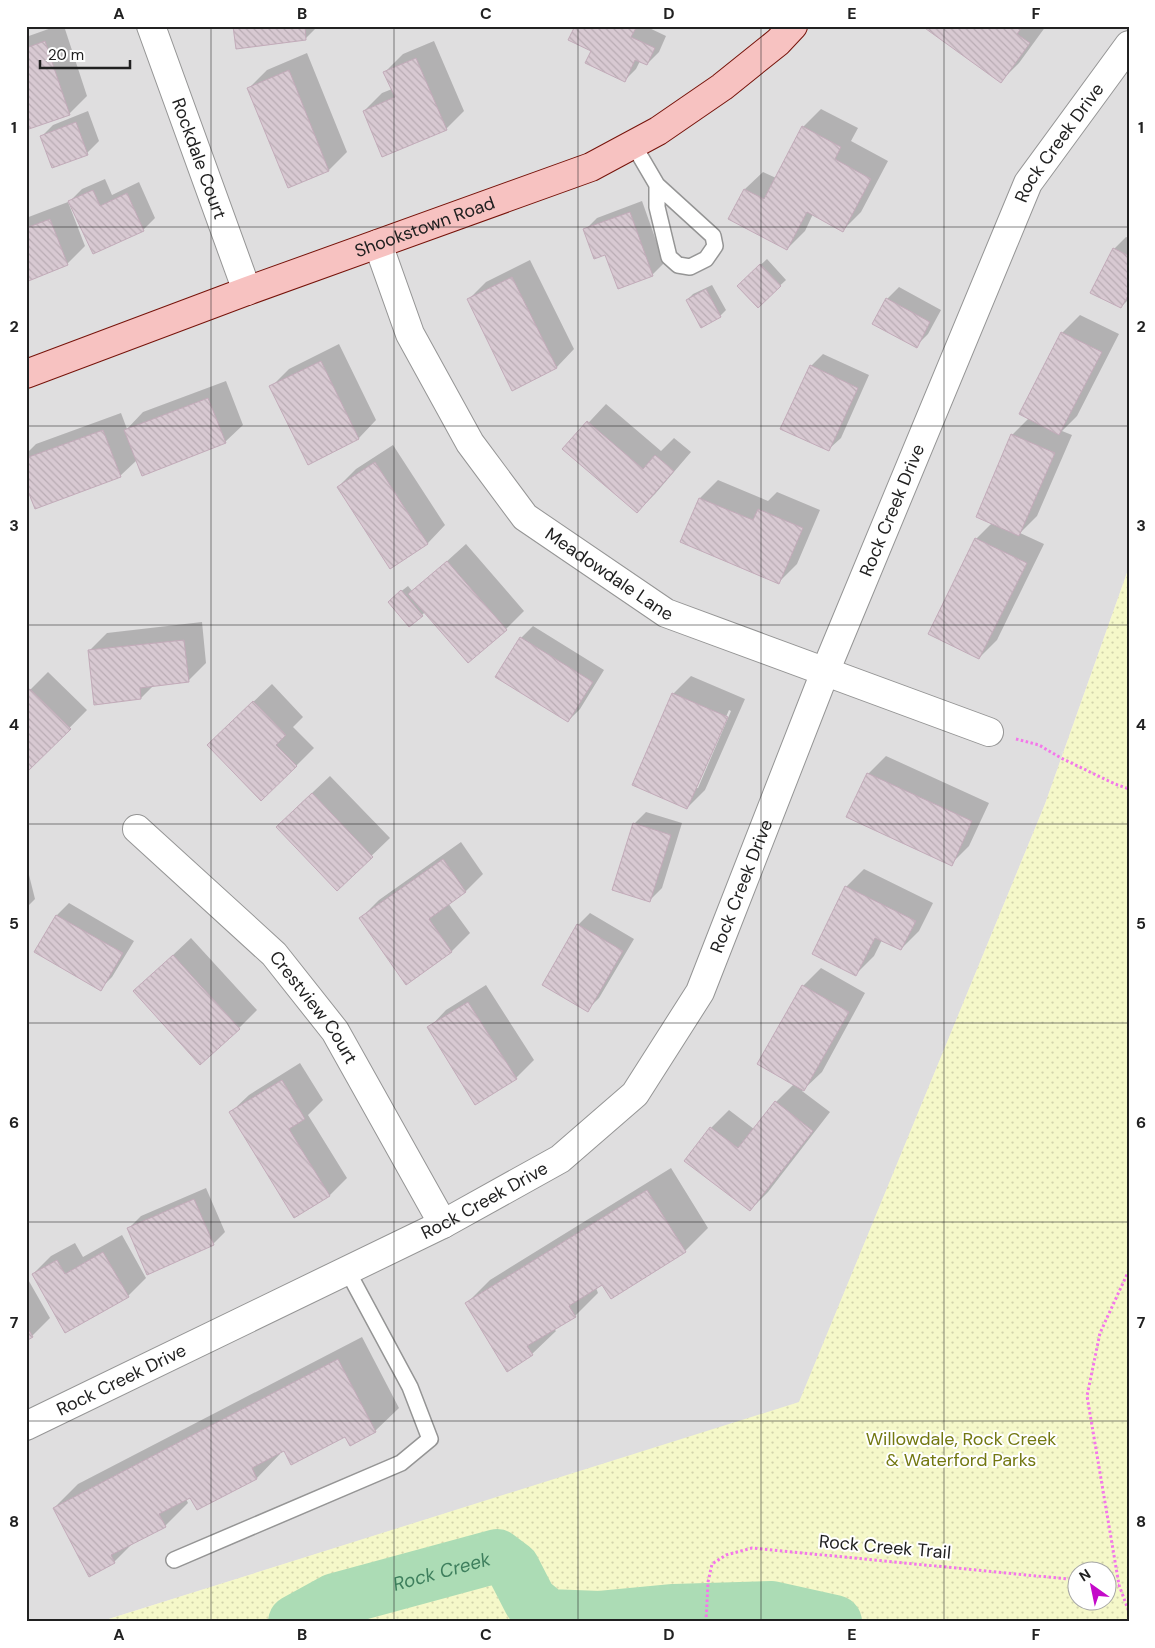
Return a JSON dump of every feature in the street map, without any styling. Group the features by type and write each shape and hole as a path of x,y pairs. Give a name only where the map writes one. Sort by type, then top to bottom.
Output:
{"street":[{"name":"Rockdale Court","path":"151,26 247,291"},
{"name":"Shookstown Road","path":"26,374 247,291 591,167 658,131 722,87 778,42 794,26"},
{"name":"Rock Creek Drive","path":"26,1426 443,1224 560,1159 635,1094 700,992 825,672 1028,184 1129,45"},
{"name":"Meadowdale Lane","path":"378,244 410,334 470,443 525,517 666,613 989,732"},
{"name":"Crestview Court","path":"136,829 274,954 335,1031 443,1224"}],"lane":[{"path":"633,144 657,185 713,236 715,246 706,259 690,267 678,265 670,257 657,208 657,185"},
{"path":"174,1560 401,1463 430,1438 410,1386 347,1270"}],"path":[{"path":"989,732 1039,745 1061,758 1129,789"},
{"path":"1129,1270 1100,1332 1087,1396 1119,1585 1129,1612"},
{"name":"Rock Creek Trail","path":"706,1622 708,1582 712,1564 726,1555 752,1548 1068,1579"}],"shaded area":[{"path":"26,26 1129,26 1129,567 1045,804 799,1403 99,1622 26,1622"}],"green space":[{"name":"Willowdale, Rock Creek & Waterford Parks","path":"1129,567 1129,1622 99,1622 799,1402 1045,804"}],"building":[{"path":"233,26 305,26 306,40 236,49"},
{"path":"575,26 633,26 636,28 631,37 655,48 647,65 635,60 625,82 585,63 591,51 568,40"},
{"path":"922,26 1023,26 1017,34 1030,43 1001,83"},
{"path":"45,41 70,115 26,130 26,48"},
{"path":"416,58 447,130 382,157 363,111 395,97 383,72"},
{"path":"289,70 329,171 288,188 247,88"},
{"path":"76,122 88,155 52,168 40,136"},
{"path":"802,126 841,147 835,159 871,179 843,232 807,212 787,250 728,219 744,189 764,199"},
{"path":"93,190 100,206 127,193 144,231 93,254 68,201"},
{"path":"630,212 653,276 618,289 605,255 594,259 583,229"},
{"path":"50,219 68,265 26,282 26,228"},
{"path":"1113,248 1129,256 1129,294 1121,308 1090,293"},
{"path":"760,264 781,286 758,308 737,286"},
{"path":"512,277 557,368 512,391 467,299"},
{"path":"706,289 721,317 701,328 686,300"},
{"path":"886,298 930,322 917,348 872,324"},
{"path":"1061,332 1102,352 1059,435 1019,414"},
{"path":"321,361 359,439 308,465 269,386"},
{"path":"810,365 858,388 829,451 780,429"},
{"path":"208,398 226,443 142,476 124,430"},
{"path":"587,421 643,469 655,455 674,471 637,513 562,449"},
{"path":"103,430 121,477 35,509 26,486 26,458"},
{"path":"1011,434 1055,453 1019,536 976,517"},
{"path":"375,462 428,544 390,569 337,487"},
{"path":"699,498 753,520 758,509 803,528 779,584 680,542"},
{"path":"975,538 1027,563 979,659 928,634"},
{"path":"447,561 507,630 468,663 408,594"},
{"path":"401,590 423,616 409,627 388,602"},
{"path":"520,637 593,682 568,722 495,677"},
{"path":"184,640 189,682 140,688 141,699 94,705 88,650"},
{"path":"30,689 71,729 26,773 26,692"},
{"path":"672,693 728,717 687,809 632,785"},
{"path":"253,701 286,735 276,745 297,766 261,801 207,745"},
{"path":"867,773 972,821 952,866 846,817"},
{"path":"312,793 373,857 337,891 276,827"},
{"path":"633,823 671,835 650,902 612,890"},
{"path":"443,859 466,892 429,919 452,952 406,985 359,918"},
{"path":"845,886 916,921 901,950 875,938 856,976 812,954"},
{"path":"56,915 123,953 101,991 34,952"},
{"path":"577,924 623,951 588,1012 542,985"},
{"path":"173,955 240,1029 200,1065 133,991"},
{"path":"802,985 849,1012 804,1091 757,1064"},
{"path":"468,1002 517,1079 475,1105 427,1027"},
{"path":"282,1080 305,1119 289,1129 330,1196 294,1218 229,1112"},
{"path":"775,1101 813,1131 750,1211 684,1161 710,1127 738,1148"},
{"path":"647,1190 686,1252 611,1299 602,1285 569,1306 576,1317 527,1346 533,1355 507,1372 465,1303"},
{"path":"194,1199 214,1245 147,1275 127,1228"},
{"path":"103,1252 129,1297 65,1333 32,1274 57,1260 65,1274"},
{"path":"26,1325 33,1337 26,1341"},
{"path":"338,1359 376,1432 350,1446 345,1437 291,1465 284,1451 252,1468 257,1479 197,1510 190,1498 159,1514 166,1527 111,1555 115,1563 89,1577 53,1508"}],"waterway":[{"name":"Rock Creek","path":"295,1622 335,1600 497,1556 513,1568 530,1601 548,1616 600,1618 674,1611 772,1608 835,1622"}]}
